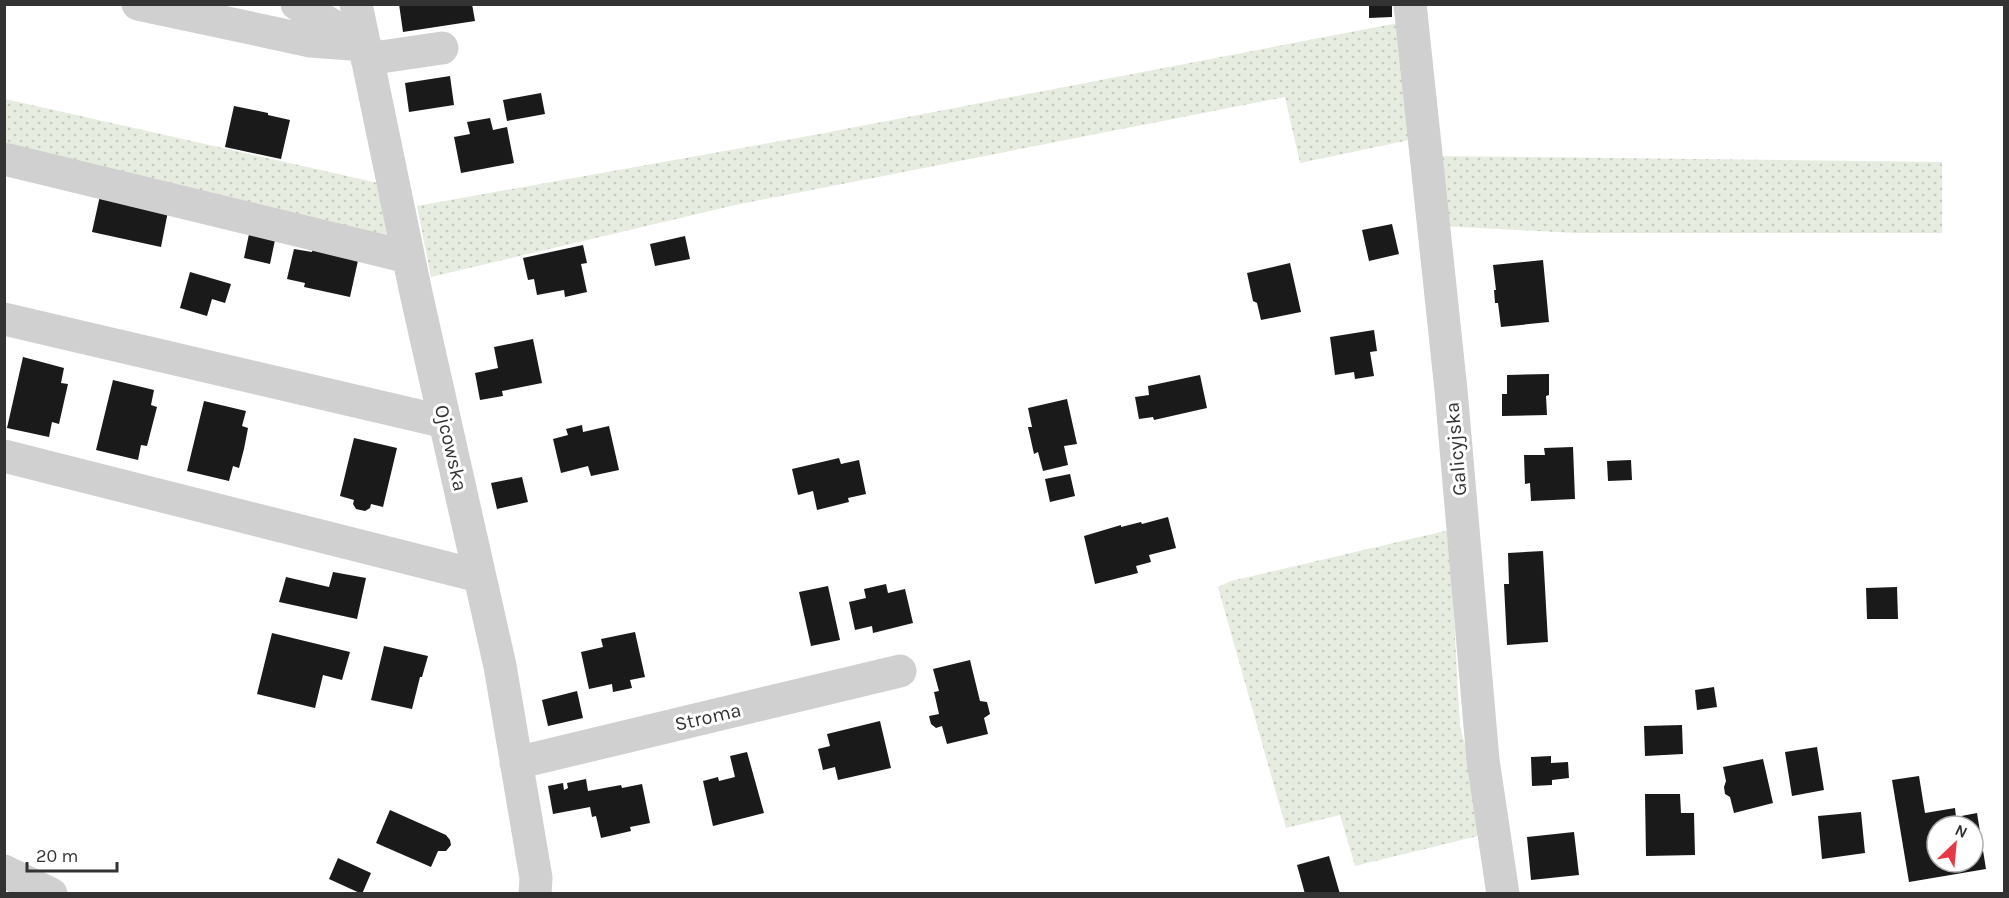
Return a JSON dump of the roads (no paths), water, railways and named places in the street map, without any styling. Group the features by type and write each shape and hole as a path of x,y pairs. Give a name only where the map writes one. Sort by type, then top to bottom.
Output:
{"street":[{"path":"138,4 366,52 442,48"},
{"path":"297,4 366,52"},
{"name":"Ojcowska","path":"356,4 408,257 500,666 536,878 535,894"},
{"name":"Galicyjska","path":"1410,4 1451,390 1483,760 1503,894"},
{"path":"4,159 408,257"},
{"path":"4,319 445,422"},
{"path":"4,456 479,576"},
{"name":"Stroma","path":"516,763 900,671"},
{"path":"4,871 51,894"}]}
